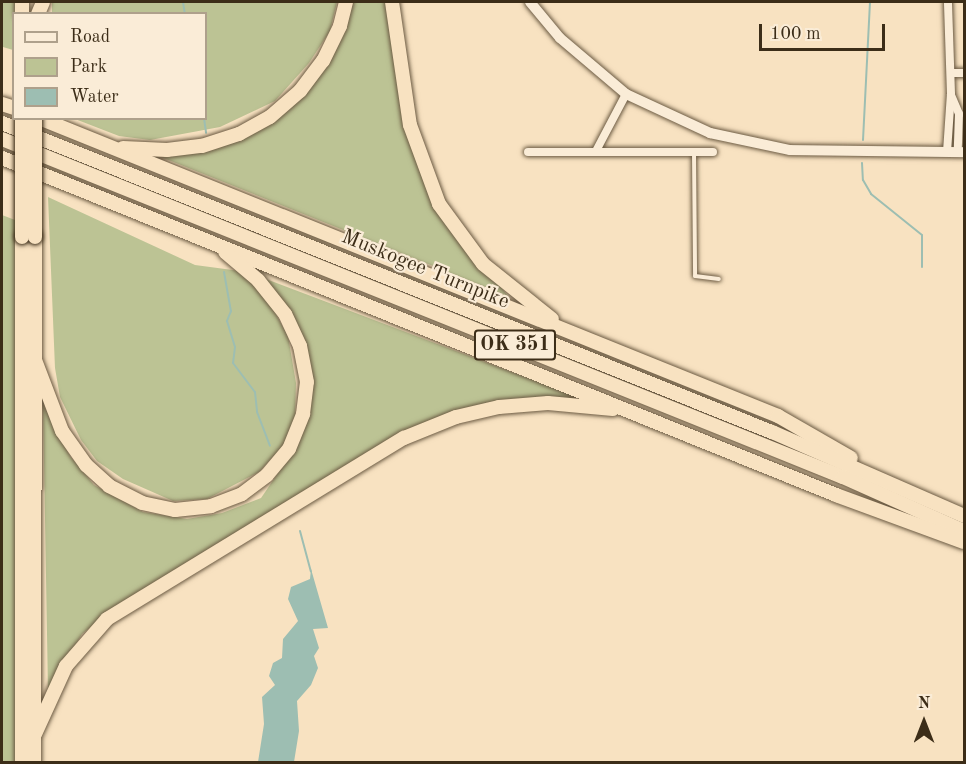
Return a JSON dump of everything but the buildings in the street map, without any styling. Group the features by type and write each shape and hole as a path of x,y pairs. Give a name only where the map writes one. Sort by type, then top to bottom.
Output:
{"highway":[{"path":"112,148 167,150 202,146 264,121 291,100 316,71 336,36 346,2"},
{"path":"392,2 410,126 439,204 483,264 568,331"},
{"path":"22,120 35,360 34,762"},
{"path":"22,762 28,237 37,120"},
{"path":"42,120 778,416 897,485"},
{"name":"Muskogee Turnpike","path":"2,123 897,485 964,516"},
{"name":"Muskogee Turnpike","path":"2,139 832,473 964,531"},
{"path":"2,158 629,411 964,542"},
{"path":"35,360 49,402 68,441 92,472 118,493 155,507 188,509 222,503 251,489 275,468 294,439 305,405 306,369 297,336 278,303 258,280 214,243"},
{"path":"34,734 66,666 107,619 404,438 456,417 499,407 548,403 629,411"}],"street":[{"path":"530,2 560,38 626,94 686,125 754,145 802,150 957,152 951,94 948,2"},
{"path":"951,73 964,73"},
{"path":"596,151 626,94"},
{"path":"528,152 713,152"}],"lane":[{"path":"693,152 695,276 719,279"}],"green space":[{"path":"3,2 15,2 15,12 12,12 12,50 3,47"},
{"path":"52,2 337,2 330,31 309,63 275,101 220,127 150,140 119,136 78,120 207,120 207,12 52,12"},
{"path":"350,2 387,2 432,199 508,296 156,155 250,135 289,110 320,74"},
{"path":"48,197 195,265 240,271 269,302 288,336 296,383 295,417 283,446 259,472 207,499 173,501 123,479 97,461 81,440 60,397 55,368"},
{"path":"2,215 15,220 15,762 2,762"},
{"path":"266,279 580,398 471,407 125,600 82,634 48,690 43,404 70,456 94,485 143,512 187,519 222,513 261,498 300,441 307,416 297,325"}],"water":[{"path":"311,569 328,628 313,629 319,648 314,656 318,668 311,685 297,701 299,731 294,762 258,762 264,724 262,697 275,685 269,676 273,663 282,658 283,639 298,621 288,599 291,587 310,579"}],"waterway":[{"path":"183,2 185,12"},
{"path":"863,140 870,2"},
{"path":"204,120 206,133"},
{"path":"862,163 863,180 871,194 922,235 922,267"},
{"path":"224,272 231,311 227,321 235,347 233,363 255,392 257,412 270,446"},
{"path":"300,531 311,572"}]}
